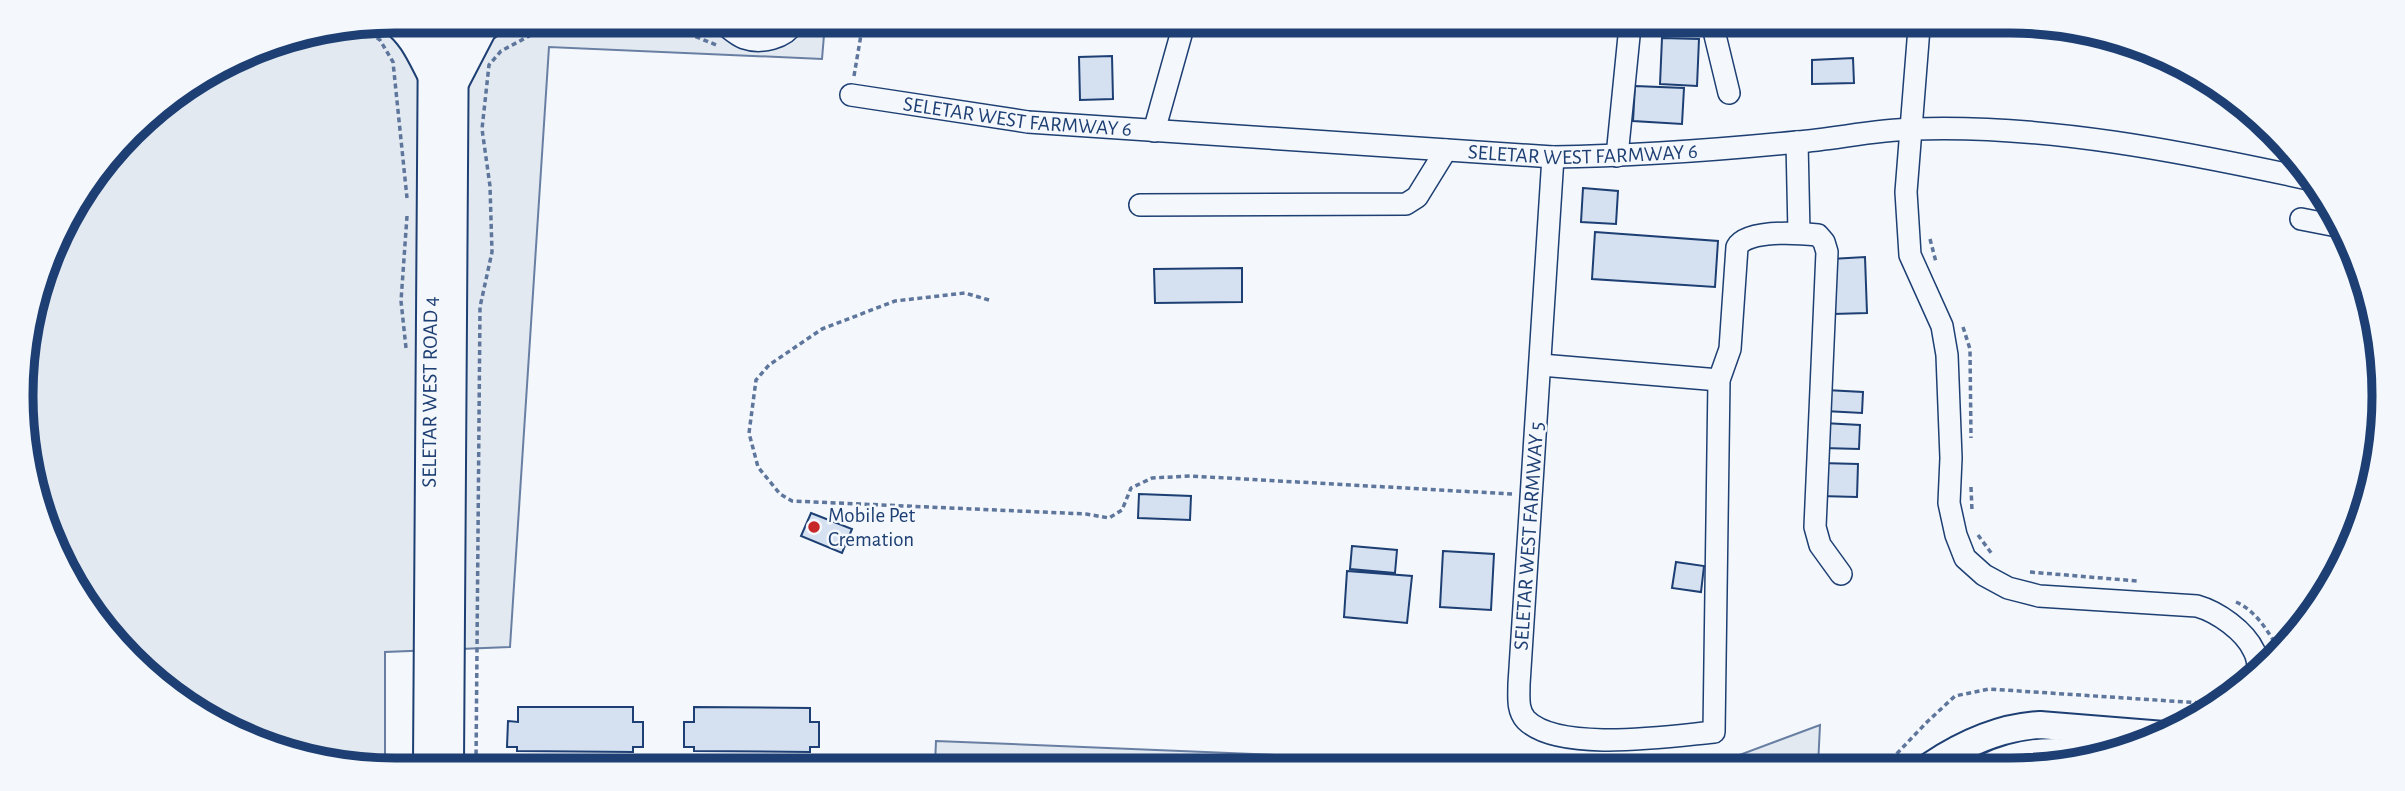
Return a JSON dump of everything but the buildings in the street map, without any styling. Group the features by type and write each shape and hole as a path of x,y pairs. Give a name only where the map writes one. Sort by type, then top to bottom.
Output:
{"main road":[{"path":"406,33 444,80 480,33"},
{"name":"SELETAR WEST ROAD 4","path":"434,33 444,80 450,758"},
{"name":"SELETAR WEST ROAD 4","path":"427,758 444,80 453,33"},
{"path":"1945,758 1976,741 2023,726 2140,733"},
{"path":"2005,758 2053,750 2075,752"}],"street":[{"path":"737,33 744,38 771,39 784,33"},
{"path":"1154,131 1181,33"},
{"path":"1618,156 1629,33"},
{"path":"1714,33 1729,93"},
{"path":"1919,33 1906,192 1910,255 1942,326 1946,345 1950,387 1949,503 1956,535 1965,558 1984,575 2008,588 2039,596 2197,606 2213,610 2252,646 2257,660"},
{"name":"SELETAR WEST FARMWAY 6","path":"851,95 1028,122 1553,157 1618,156 1797,142 1912,129 2012,131 2138,146 2299,177"},
{"path":"1797,142 1799,233"},
{"path":"1140,205 1406,204 1417,197 1446,150"},
{"name":"SELETAR WEST FARMWAY 5","path":"1553,157 1519,707 1526,720 1557,736 1632,740 1714,732 1719,380"},
{"path":"2301,219 2328,224"},
{"path":"1541,365 1719,380 1730,349 1737,247 1741,240 1748,236 1799,233 1818,235 1827,252 1815,527 1820,545 1841,574"}],"path":[{"path":"387,33 393,62 408,202"},
{"path":"851,95 861,33"},
{"path":"476,758 480,307 492,252 490,186 482,130 489,65 501,51 533,34 689,34"},
{"path":"407,215 401,301 407,359"},
{"path":"1928,228 1938,267"},
{"path":"989,300 965,293 895,301 822,330 769,365 755,380 749,433 758,467 780,494 792,501 1086,514 1109,518 1122,510 1132,488 1152,478 1190,477 1531,496"},
{"path":"1961,320 1970,349 1971,440"},
{"path":"1971,478 1972,513"},
{"path":"1978,534 1996,559"},
{"path":"2019,571 2149,582"},
{"path":"2233,601 2243,605 2266,626 2275,642"},
{"path":"1893,758 1955,696 1989,689 2201,703"}],"shaded area":[{"path":"396,33 824,33 822,59 549,47 510,647 385,652 385,758 325,751 279,739 257,730 194,697 139,652 94,597 71,556 52,512 36,443 33,396 36,348 52,279 71,235 94,194 139,139 194,94 257,61 279,52 325,40"},
{"path":"1820,725 1818,758 1731,758"},
{"path":"936,741 1351,758 935,758"}],"place":[{"name":"Mobile Pet Cremation","path":"814,527"}]}
